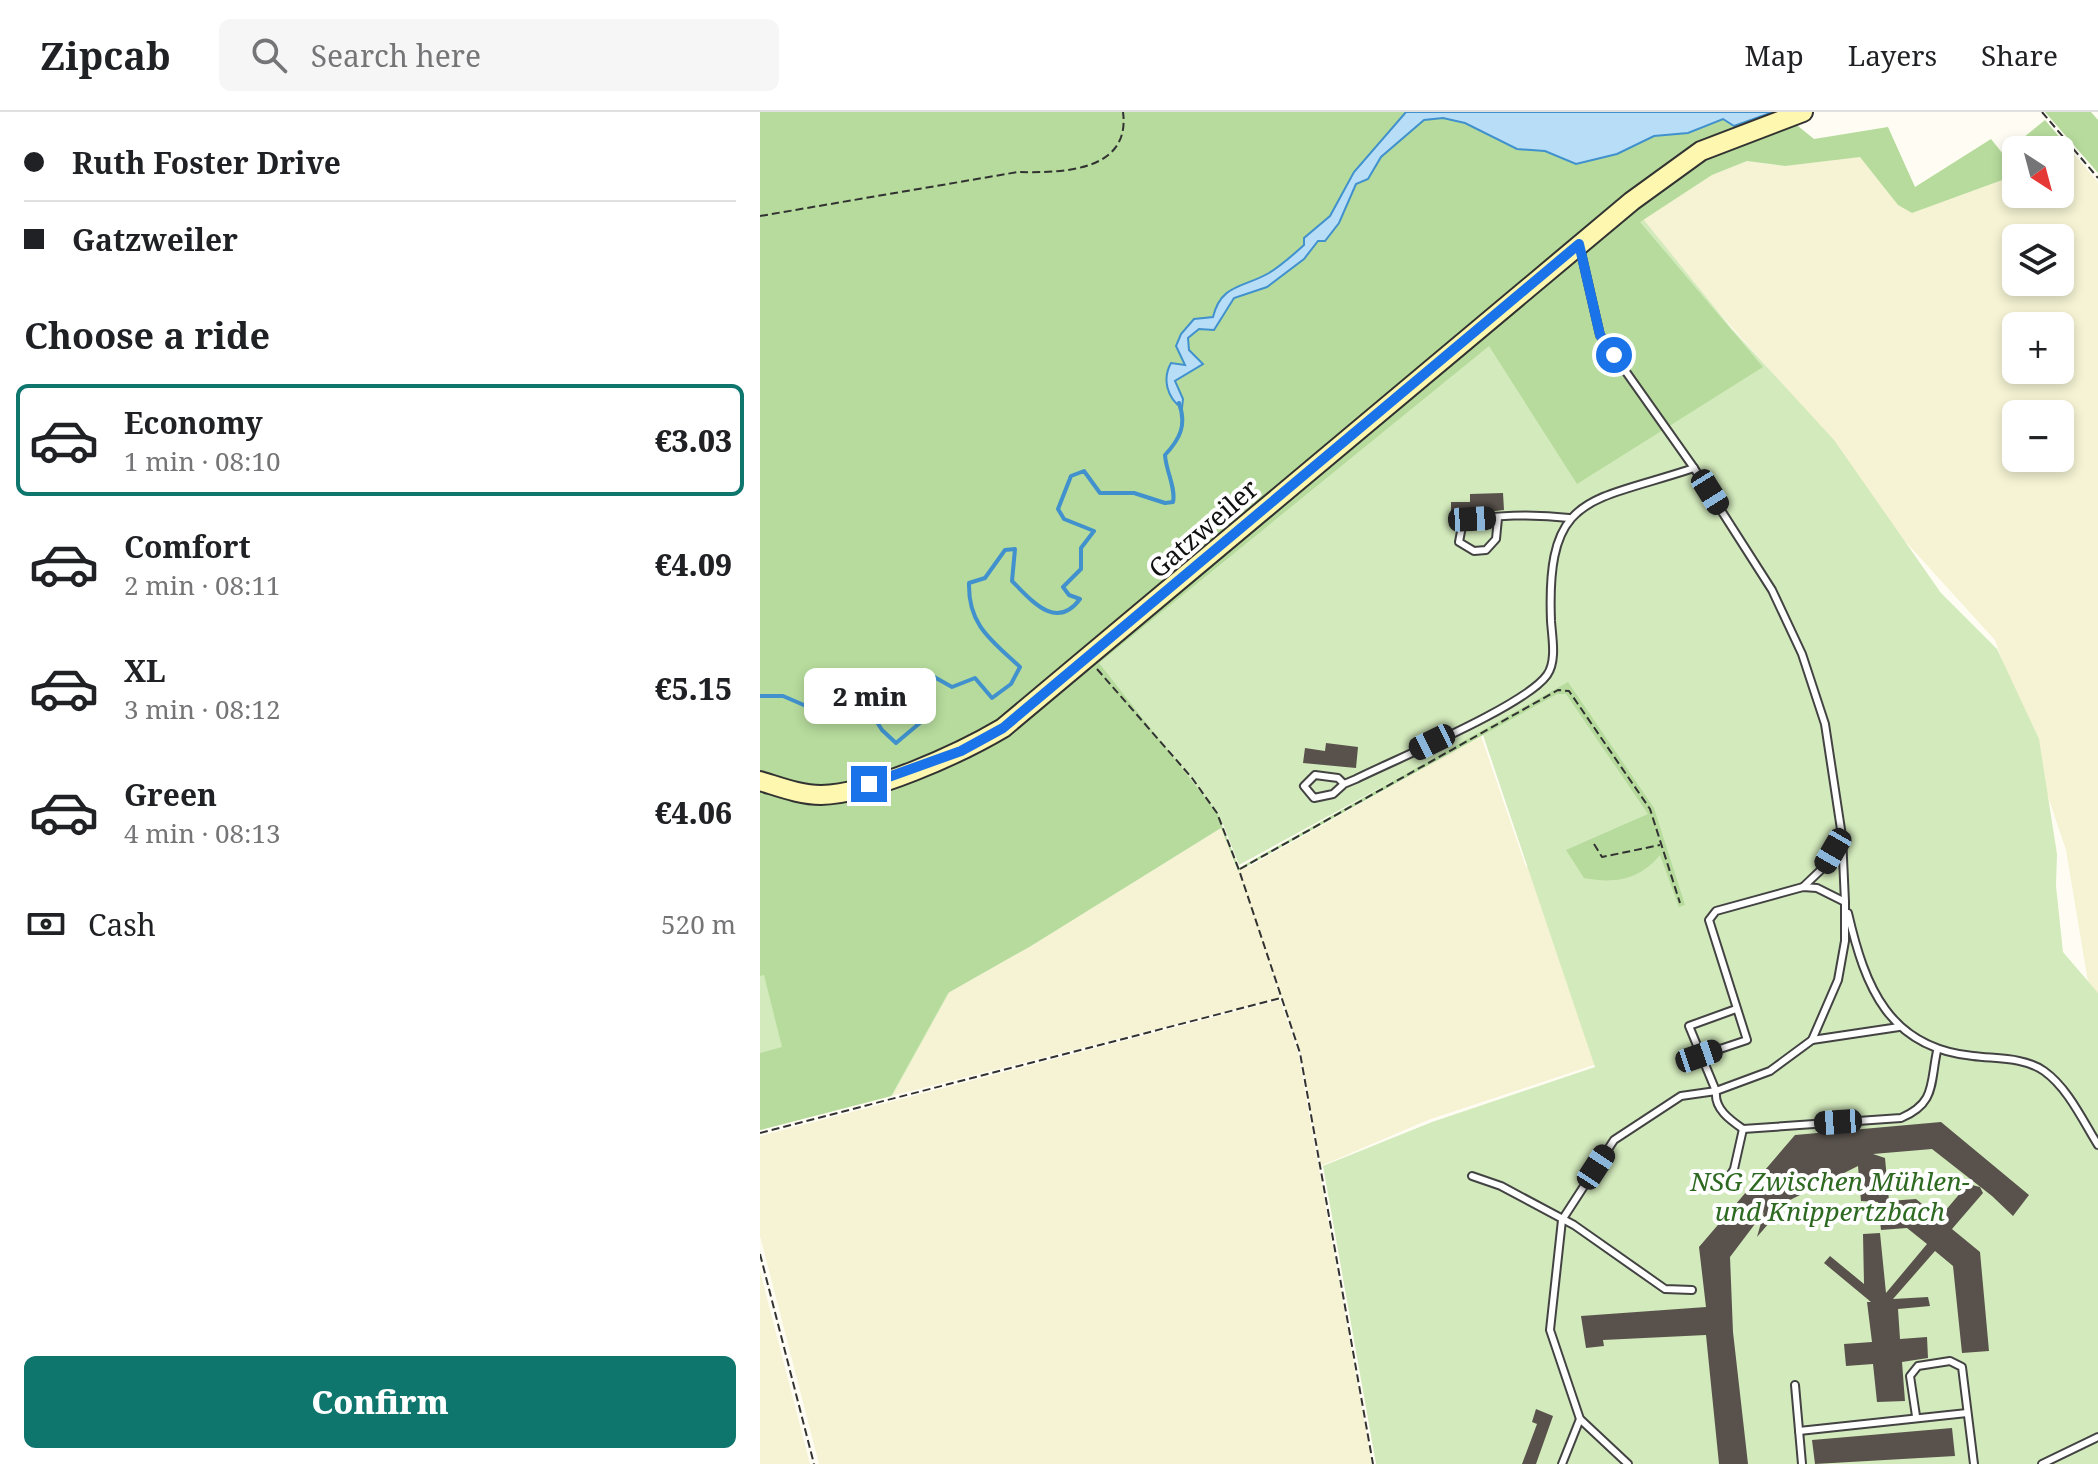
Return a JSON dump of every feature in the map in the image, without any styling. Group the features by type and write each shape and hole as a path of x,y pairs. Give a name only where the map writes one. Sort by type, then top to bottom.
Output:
{"street":[{"name":"Gatzweiler","path":"760,781 807,794 823,795 897,775 961,751 1003,728 1632,201 1701,151 1803,112"}],"lane":[{"path":"1579,244 1600,335 1663,429 1694,468 1772,590 1802,654 1825,724 1842,836 1845,941 1838,980 1812,1040"},
{"path":"1344,784 1338,778 1321,774 1310,776 1304,786 1314,798 1333,794 1344,784 1508,705 1547,676 1552,659 1550,573 1560,534 1569,518 1585,504 1694,468"},
{"path":"1498,518 1496,539 1486,550 1474,551 1459,542 1459,532 1467,522 1498,518 1569,518"},
{"path":"1803,887 1825,866 1842,836"},
{"path":"1699,1056 1747,1040 1709,920 1716,911 1803,887 1817,888 1845,902"},
{"path":"1845,902 1860,966 1899,1027 1913,1039 1937,1051 2024,1061 2045,1072 2063,1090 2098,1145"},
{"path":"1736,1009 1689,1026 1716,1091 1715,1099 1727,1119 1743,1129 1901,1118 1920,1110 1929,1097 1937,1051"},
{"path":"1628,1464 1580,1419 1550,1330 1562,1220 1614,1140 1681,1096 1716,1091 1770,1071 1812,1040 1899,1027"},
{"path":"1726,1183 1734,1169 1743,1129"},
{"path":"1472,1176 1501,1186 1562,1220 1665,1289 1692,1290"},
{"path":"1916,1416 1910,1376 1918,1366 1950,1361 1962,1367 1974,1464"},
{"path":"1795,1385 1802,1464"},
{"path":"1799,1431 1916,1416 1967,1413"},
{"path":"1562,1464 1580,1419"},
{"path":"2042,1464 2098,1437"}],"path":[{"path":"760,216 1018,172 1047,173 1097,164 1119,144 1125,128 1123,112"},
{"path":"2042,112 2098,178"},
{"path":"1088,659 1192,778 1217,813 1239,870 1300,1053 1373,1464"},
{"path":"1239,870 1558,690 1569,691 1650,809 1680,903"},
{"path":"1594,844 1602,857 1661,845"},
{"path":"760,1133 1281,998"},
{"path":"760,1254 814,1464"}],"shaded area":[{"path":"2074,154 2098,182 2098,994 2089,988 2066,850 1995,640 1903,539 1819,426 1639,222 1712,175 1747,161 1785,166 1860,156 1898,205 1912,213 2002,180 2002,208 2074,208"},
{"path":"1481,736 1526,867 1538,866 1657,1044 1428,1120 1321,1166 1300,1051 1262,943 1280,998 891,1096 948,993 1031,946 1221,828 1237,870 1250,866"},
{"path":"1280,1000 1298,1052 1372,1464 819,1464 760,1236 760,1136"},
{"path":"760,1271 810,1464 760,1464"}],"green space":[{"path":"760,112 1406,112 1354,172 1330,216 1304,238 1304,245 1269,273 1228,292 1217,306 1214,317 1194,319 1181,334 1176,346 1185,366 1171,363 1167,381 1169,393 1181,408 1183,399 1175,382 1203,364 1189,350 1188,338 1199,329 1214,330 1234,298 1267,287 1304,259 1318,240 1325,241 1339,223 1356,184 1368,178 1381,157 1424,120 1443,118 1465,123 1517,149 1545,151 1576,164 1617,154 1654,136 1688,133 1723,119 1734,126 1773,112 1790,112 1738,133 1740,141 1793,122 1814,139 1888,127 1915,187 1991,139 2002,153 2002,180 1912,213 1898,205 1860,157 1785,166 1747,161 1712,175 1640,222 1763,367 1577,484 1489,346 1099,663 1217,813 1239,868 1568,682 1654,808 1685,905 1679,907 1660,855 1635,875 1606,880 1584,878 1566,850 1648,814 1566,694 1557,694 1238,871 1221,828 1031,946 948,993 891,1096 760,1130 760,1053 782,1047 764,975 760,976 760,781 805,794 841,793 914,771 1002,729 1567,255 1524,284 998,724 932,758 853,786 808,791 760,778"},
{"path":"2045,112 2091,112 2098,120 2098,173 2074,145 2074,136 2066,136"},
{"path":"2045,120 2059,136 2025,136"},
{"name":"NSG Zwischen Mühlen- und Knippertzbach","path":"1635,209 1732,329 1834,440 1941,593 1997,649 2039,739 2057,854 2056,886 2063,952 2098,993 2098,1464 1376,1464 1323,1166 1432,1122 1595,1067 1482,732 1239,865 1223,824 950,991 892,1096 760,1130 760,787"}],"water":[{"path":"1406,112 1773,112 1734,126 1723,119 1688,133 1654,136 1617,154 1576,164 1545,151 1517,149 1465,123 1443,118 1424,120 1381,157 1368,179 1356,184 1339,223 1325,241 1318,241 1304,259 1267,287 1234,298 1214,330 1199,329 1188,338 1189,350 1203,364 1175,381 1183,399 1182,408 1170,394 1167,382 1171,363 1185,365 1176,346 1181,334 1194,319 1213,317 1221,298 1227,293 1269,273 1304,245 1304,238 1330,216 1354,172"}],"building":[{"path":"1503,493 1504,510 1451,516 1451,502 1470,502 1470,494"},
{"path":"1326,743 1358,747 1356,768 1303,763 1305,748 1325,751"},
{"path":"1941,1122 2029,1195 2013,1216 1992,1196 1932,1149 1873,1154 1885,1158 1889,1201 1916,1199 1939,1218 1968,1184 1980,1187 1983,1193 1952,1229 1980,1252 1989,1351 1962,1353 1953,1266 1935,1251 1893,1299 1928,1297 1930,1306 1898,1309 1900,1339 1927,1337 1928,1358 1902,1362 1905,1401 1877,1402 1873,1364 1846,1366 1844,1344 1872,1342 1867,1302 1871,1302 1824,1263 1830,1256 1864,1284 1863,1234 1880,1233 1886,1293 1927,1244 1907,1228 1881,1230 1878,1202 1861,1201 1858,1166 1788,1201 1757,1237 1764,1212 1730,1257 1733,1332 1748,1464 1719,1464 1706,1335 1603,1340 1604,1346 1586,1348 1581,1316 1706,1307 1699,1247 1795,1135"},
{"path":"1536,1409 1553,1416 1536,1464 1522,1464 1537,1424 1532,1422"},
{"path":"1952,1428 1955,1456 1815,1464 1812,1440"}],"waterway":[{"path":"760,696 783,696 820,712 866,705 882,730 896,743 927,717 931,705 915,684 929,674 952,687 975,678 992,698 1011,684 1020,667 983,631 972,610 969,583 985,578 1005,550 1015,549 1012,581 1044,610 1053,613 1071,608 1080,599 1069,595 1063,587 1081,569 1081,548 1094,531 1064,519 1058,509 1071,476 1084,471 1100,493 1134,493 1165,503 1173,502 1165,455 1181,431 1179,403"}],"route":[{"path":"869,784 961,751 1003,728 1579,244 1600,335 1614,355"}]}
